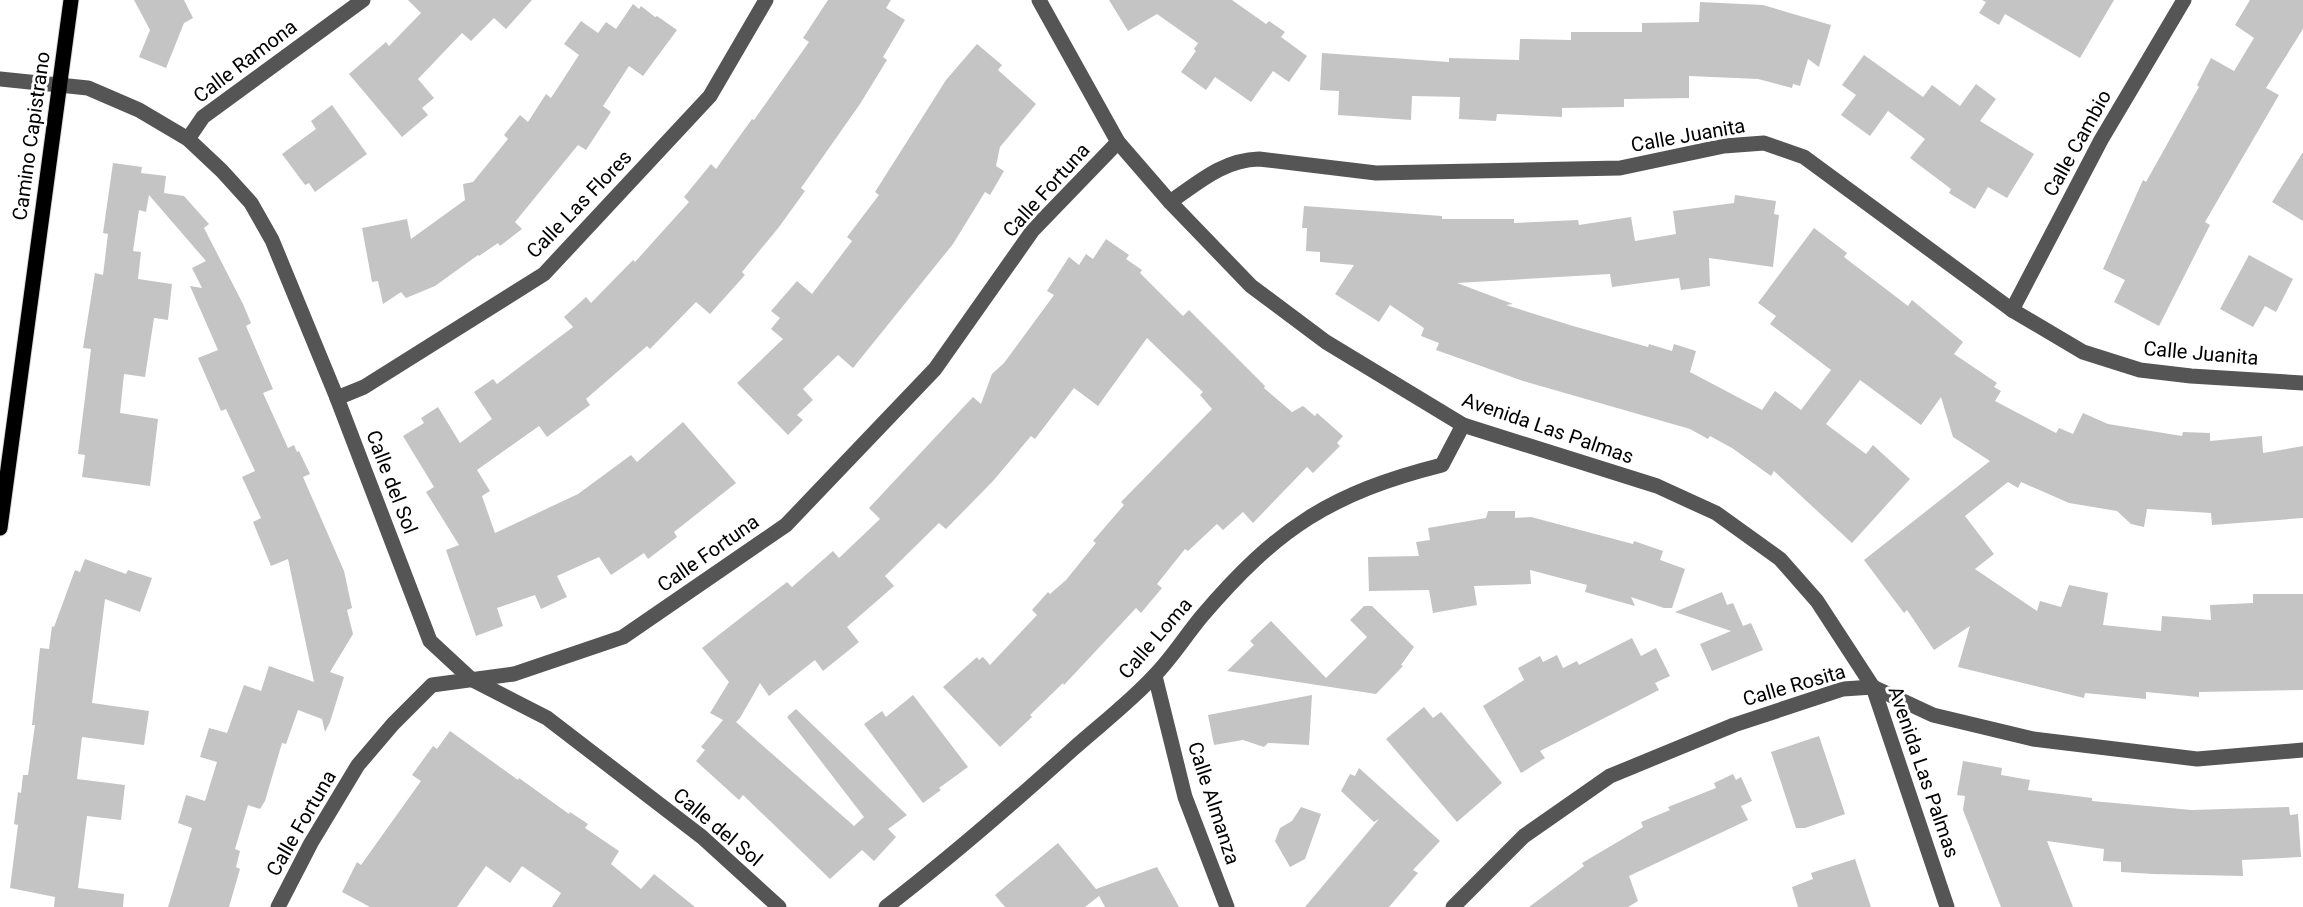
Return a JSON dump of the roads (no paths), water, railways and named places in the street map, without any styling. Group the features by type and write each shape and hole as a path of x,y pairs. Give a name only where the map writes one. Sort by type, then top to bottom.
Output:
{"main road":[{"name":"Camino Capistrano","path":"0,528 71,0"}],"street":[{"name":"Calle Ramona","path":"188,139 203,117 363,0"},
{"name":"Calle Las Flores","path":"337,398 364,387 544,273 710,96 766,0"},
{"name":"Avenida Las Palmas","path":"1039,0 1118,142 1170,202 1251,286 1326,342 1463,425 1657,486 1716,513 1780,559 1817,601 1846,642 1873,687 1947,907"},
{"name":"Calle Cambio","path":"2012,310 2101,140 2184,0"},
{"name":"Calle del Sol","path":"0,79 60,87 88,88 139,110 188,139 222,171 251,203 272,240 337,398 430,640 471,679 547,718 702,837 779,907"},
{"name":"Calle Fortuna","path":"278,907 311,843 358,765 393,724 432,685 514,674 623,637 786,525 935,369 1032,230 1118,142"},
{"name":"Calle Juanita","path":"1170,202 1218,168 1240,159 1259,159 1376,173 1620,168 1724,146 1764,143 1804,157 2012,310 2083,352 2140,370 2191,376 2303,383"},
{"name":"Calle Loma","path":"886,907 965,846 1155,676 1203,615 1269,545 1303,519 1340,499 1391,478 1442,465 1463,425"},
{"name":"Calle Almanza","path":"1155,676 1185,796 1227,907"},
{"name":"Calle Rosita","path":"1454,907 1463,894 1524,836 1610,776 1734,724 1843,689 1873,687 1933,715 2033,739 2197,759 2303,750"}]}
